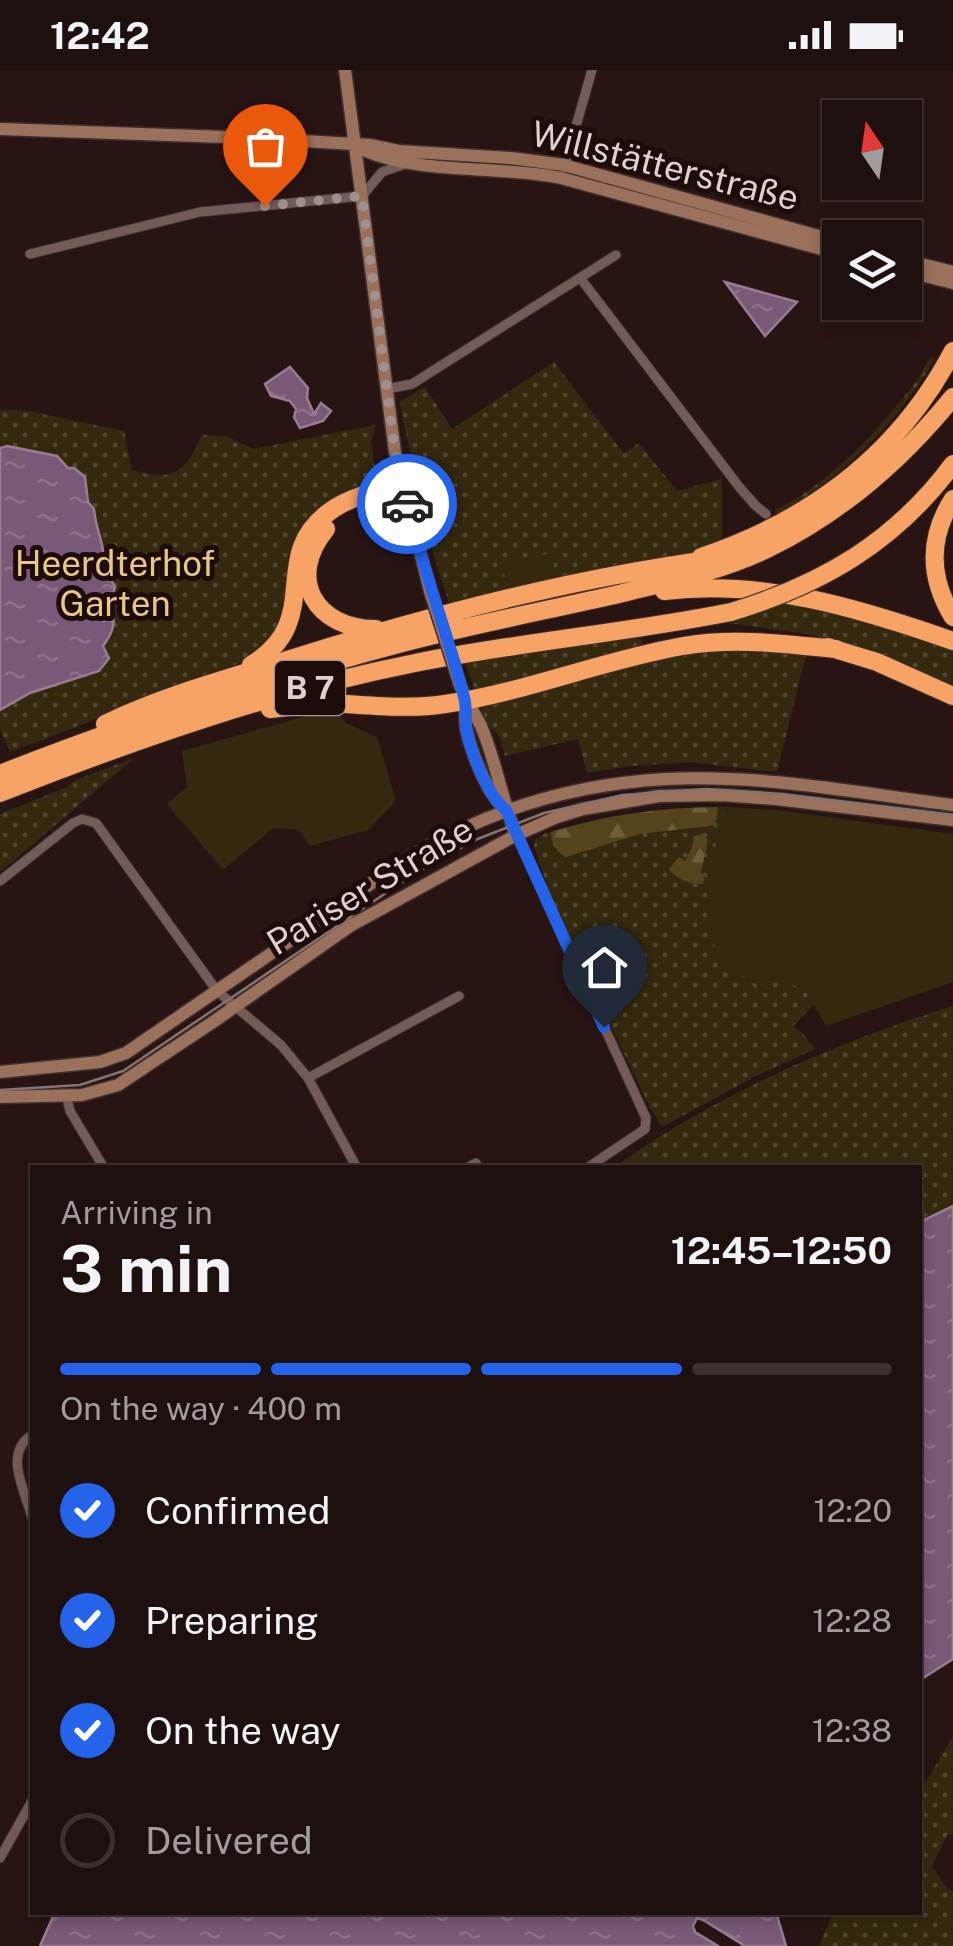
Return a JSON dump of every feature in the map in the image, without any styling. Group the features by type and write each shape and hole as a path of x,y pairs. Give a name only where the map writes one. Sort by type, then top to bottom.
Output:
{"highway":[{"path":"680,564 768,530 838,488 912,418 953,351"},
{"name":"B 7","path":"4,773 141,722 334,662 492,620 594,600 718,568 765,550 820,518 874,479 953,397"},
{"name":"B 7","path":"0,793 274,698 412,664 731,612 800,588 872,545 908,516 953,464"},
{"path":"387,629 355,628 321,610 312,598 309,564 319,537 339,518 404,491"},
{"path":"220,681 269,654 284,636 292,616 298,555 313,526 352,499 404,491"},
{"path":"950,602 937,584 933,562 935,539 953,499"},
{"path":"4,773 134,710 387,629 526,593 765,550"},
{"path":"594,600 677,590 761,590 847,606 953,641"},
{"path":"631,628 732,630 805,641 877,662 953,696"},
{"path":"199,722 308,704 442,704 462,691 685,646 763,642 836,649"}],"street":[{"path":"345,70 395,452 430,591 462,691 466,728 482,773 494,799 506,810 646,1118 645,1129 591,1165"},
{"path":"563,172 592,70"},
{"name":"Willstätterstraße","path":"0,129 252,138 540,161 563,172 822,249"},
{"name":"Willstätterstraße","path":"354,146 408,164 563,172 822,237"},
{"path":"30,254 200,212 362,196 382,172 408,164"},
{"path":"388,389 412,384 616,255"},
{"path":"922,264 953,272"},
{"path":"922,275 953,283"},
{"path":"582,279 740,488 766,514"},
{"name":"Pariser Straße","path":"0,1072 117,1057 412,856 506,810 604,786 693,778 771,782 953,804"},
{"name":"Pariser Straße","path":"252,966 232,989 236,1006 350,926 516,835 583,809 688,794 748,796 953,820"},
{"path":"0,881 73,823 90,820 100,828 217,990 280,1045 308,1078 355,1165"},
{"path":"308,1078 459,996"},
{"path":"0,1097 88,1094 118,1085 236,1006"},
{"path":"66,1095 70,1111 102,1165"},
{"path":"30,1437 19,1446 16,1460 30,1509"},
{"path":"0,1858 30,1805"}],"green space":[{"path":"931,357 935,359 920,383 867,447 825,483 778,515 775,510 815,486 869,437 915,383"},
{"path":"554,362 624,454 639,443 677,491 722,479 722,537 708,552 450,607 432,549 399,402 425,387 452,429"},
{"name":"Heerdterhof Garten","path":"0,410 28,411 124,431 132,470 159,475 184,466 202,435 228,437 254,449 374,425 371,441 376,475 366,482 366,487 340,497 288,596 279,630 244,662 154,692 10,752 0,730"},
{"path":"551,553 557,578 508,589 502,564"},
{"path":"795,599 953,646 953,687 874,653 807,634 714,621"},
{"path":"640,637 649,658 701,647 807,651 777,772 690,762 587,773 578,739 505,756 499,736 487,724 464,660"},
{"path":"332,709 346,723 377,737 396,801 368,830 310,846 299,830 273,828 223,870 167,804 187,787 182,751"},
{"path":"132,760 0,872 0,814"},
{"path":"718,807 716,822 710,826 640,834 566,857 557,850 551,836 551,832 613,817"},
{"path":"726,807 708,885 709,926 714,944 739,973 768,992 776,975 807,992 814,1004 793,1026 815,1049 662,1127 554,906 535,840 567,827 612,818"},
{"path":"726,807 777,810 953,834 953,982 826,1026 807,992 776,976 769,992 734,969 714,945 707,906 712,864"},
{"path":"703,834 708,840 701,872 703,884 684,881 669,869 679,857 685,861 694,836"},
{"path":"953,1006 953,1206 922,1221 922,1165 617,1165 734,1094 863,1037"},
{"path":"953,1736 953,1834 947,1835 932,1866 953,1892 953,1946 819,1946 832,1915 922,1915 922,1784"}],"water":[{"path":"725,282 797,302 765,336"},
{"path":"290,367 308,388 307,398 314,414 321,403 331,411 323,421 300,428 290,401 271,396 265,384"},
{"path":"0,448 57,456 85,477 88,502 94,509 106,566 115,587 114,622 103,646 109,658 99,671 30,693 0,710"},
{"path":"953,1206 953,1659 922,1679 922,1221"},
{"path":"54,1915 777,1915 786,1946 745,1946 697,1918 695,1932 718,1946 40,1946"}],"tram line":[{"path":"0,1090 80,1085 123,1071 414,874 475,840 544,813 623,795 706,789 953,815"}],"way so far":[{"path":"265,206 362,196 395,452 407,504"}],"route":[{"path":"407,504 465,700 466,728 482,773 494,799 506,810 604,1027"}]}
